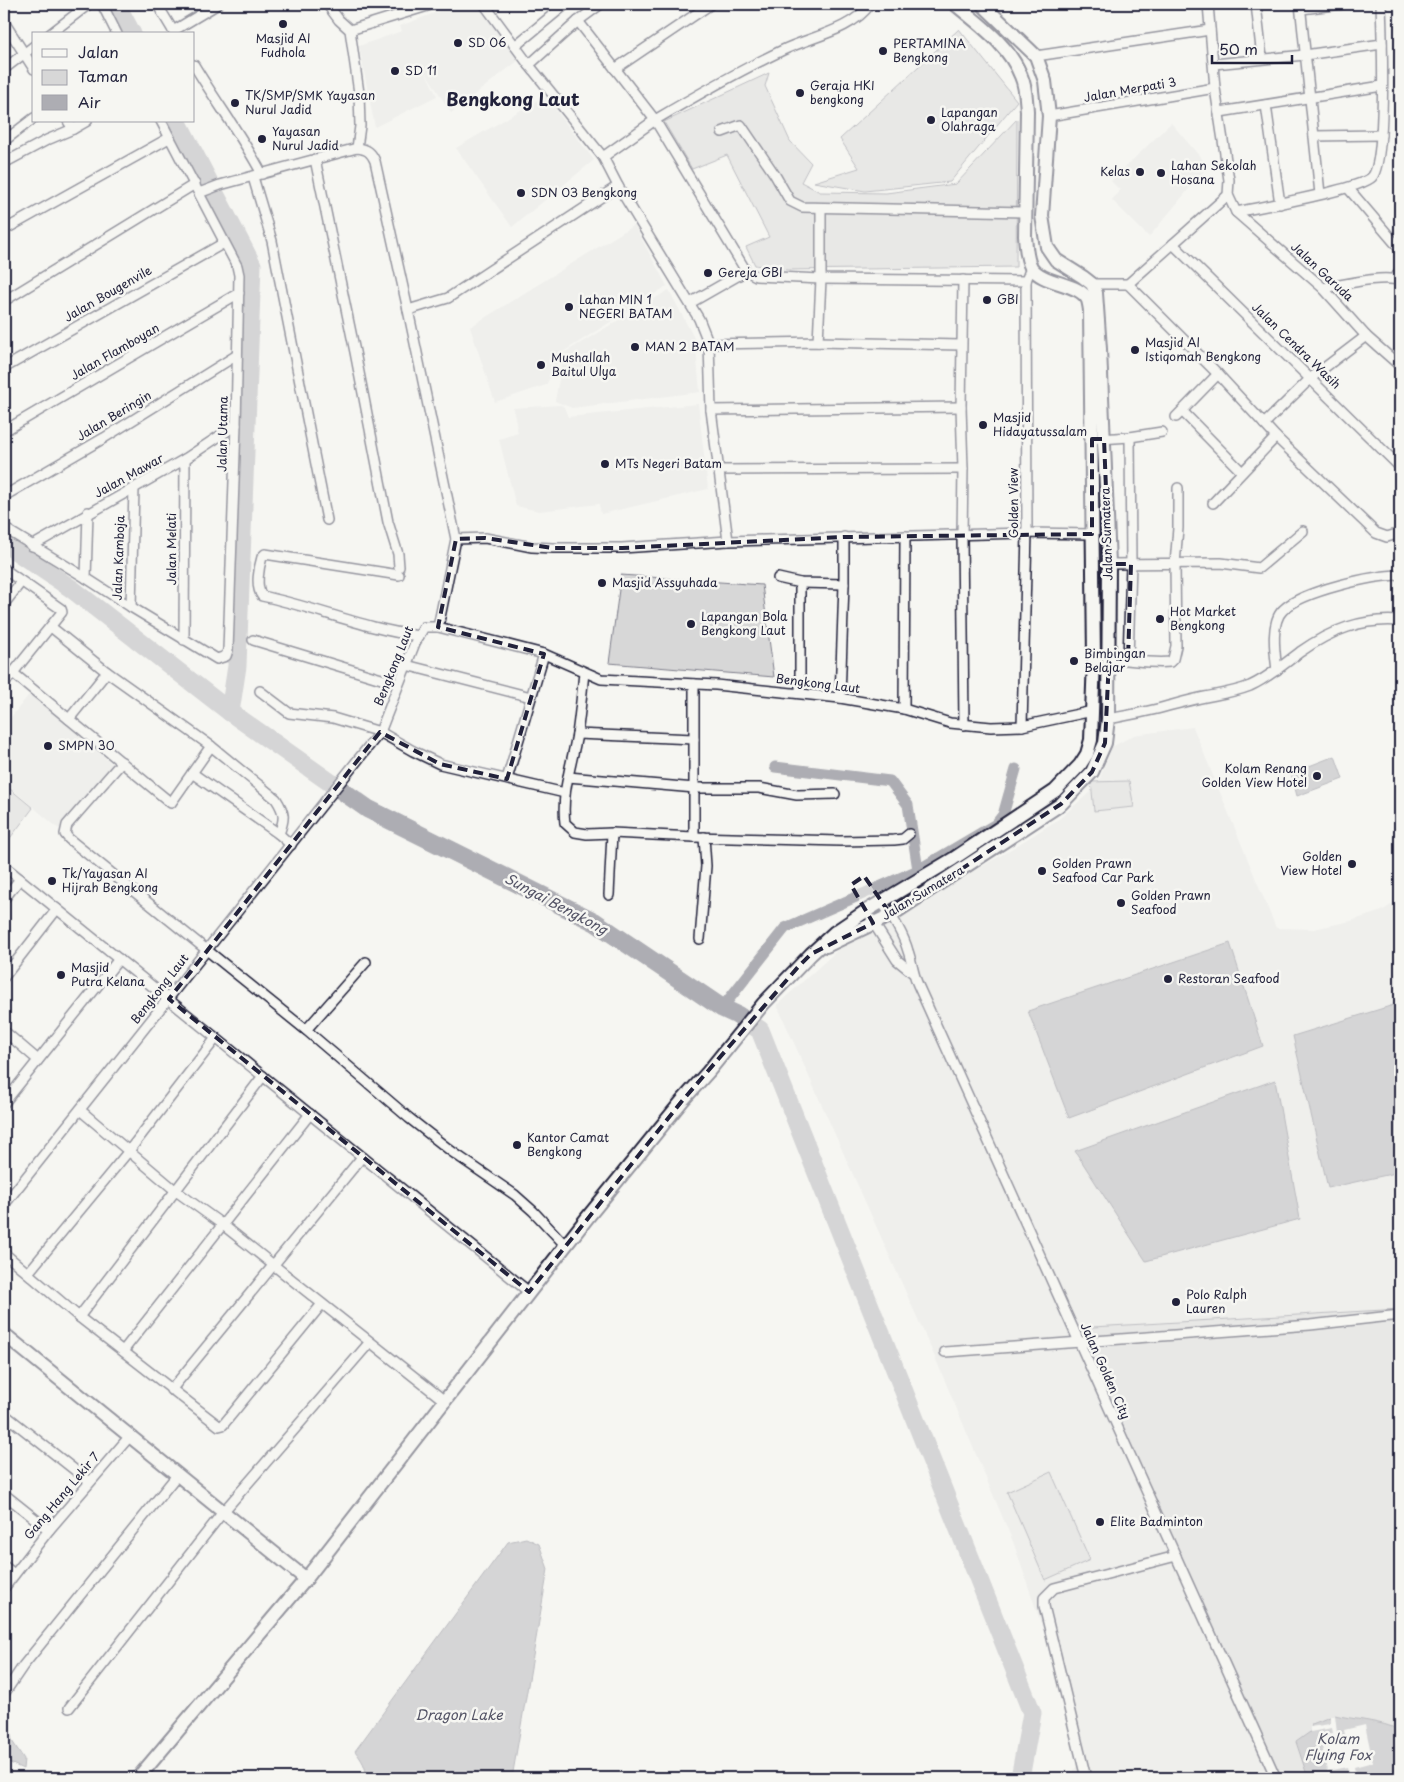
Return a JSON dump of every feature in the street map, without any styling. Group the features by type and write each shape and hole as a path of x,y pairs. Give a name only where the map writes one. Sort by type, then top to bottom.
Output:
{"main road":[{"path":"955,4 993,35 1014,62 1022,76 1026,92 1027,111 1026,253 1031,268"},
{"path":"982,4 1005,24 1036,56 1045,81 1049,116 1042,216 1047,247 1056,260 1092,284"},
{"path":"993,35 1005,24"},
{"name":"Jalan Sumatera","path":"811,954 891,915 1061,804 1092,772 1105,743 1108,719 1109,564 1098,439 1090,312 1088,301 1084,294 1044,277 1031,268"},
{"name":"Jalan Sumatera","path":"138,1778 306,1578 446,1402 529,1292 682,1101 763,1004 835,932 882,901 953,859 1055,790 1080,765 1087,754 1091,740 1093,711 1092,534 1098,439 1096,293 1092,284"},
{"path":"4,1334 306,1578"}],"street":[{"path":"53,32 89,4"},
{"path":"102,4 116,32"},
{"path":"157,4 174,32 218,4"},
{"path":"327,4 339,20 350,30 359,92 360,126 357,148"},
{"path":"350,30 405,8 434,4"},
{"path":"484,4 529,65 603,157 618,186 699,319 709,344 711,410 728,541"},
{"path":"515,46 566,4"},
{"path":"529,65 578,21 601,4"},
{"path":"615,70 710,4"},
{"path":"603,157 655,120 713,86 777,53 860,16 870,4"},
{"path":"1092,284 1128,284 1228,195 1220,112 1215,88 1208,4"},
{"path":"1256,4 1262,58"},
{"path":"1320,194 1300,6 1343,4"},
{"path":"1236,212 1348,188 1365,182 1375,173 1380,135 1382,86 1381,4"},
{"path":"578,21 655,120 746,271 756,276 1026,280 1031,268"},
{"path":"4,22 32,66"},
{"path":"1036,56 1210,30"},
{"path":"1214,64 1305,55 1382,44"},
{"path":"4,69 32,48"},
{"path":"195,67 216,102 253,156 272,241 327,520"},
{"path":"1220,112 1382,86"},
{"name":"Jalan Merpati 3","path":"1049,116 1215,88"},
{"path":"1266,105 1280,204"},
{"path":"4,141 32,120"},
{"name":"Jalan Utama","path":"130,608 217,659 226,656 228,650 236,425 238,270 202,192 195,184 161,122"},
{"path":"4,163 71,125"},
{"path":"722,132 741,125 790,201 802,207 1026,212"},
{"path":"1314,136 1380,135"},
{"path":"4,230 169,138"},
{"path":"202,192 220,185 357,148 368,150 375,161 456,539 438,627"},
{"path":"315,159 388,522 398,554 399,571 265,554 260,564 259,588 262,596 394,632 418,636"},
{"path":"4,301 195,184"},
{"path":"408,310 448,298 618,186"},
{"path":"1348,188 1400,249"},
{"name":"Jalan Garuda","path":"1228,195 1236,212 1323,288 1366,336 1400,366"},
{"path":"818,342 821,278 821,208"},
{"name":"Jalan Bougenvile","path":"4,368 224,242"},
{"name":"Jalan Cendra Wasih","path":"1173,244 1400,466"},
{"path":"1323,288 1383,279 1398,280 1400,270"},
{"path":"690,303 746,271"},
{"path":"963,280 961,407 964,725"},
{"name":"Golden View","path":"1022,726 1026,533 1026,280"},
{"path":"1128,284 1218,374 1276,437 1376,533 1387,537 1400,533"},
{"name":"Jalan Flamboyan","path":"4,431 239,293"},
{"path":"1264,424 1311,378 1366,336"},
{"path":"709,344 818,342 961,345"},
{"name":"Jalan Beringin","path":"4,496 104,438 237,355"},
{"path":"1218,374 1180,414 1242,472"},
{"path":"711,410 961,407"},
{"name":"Jalan Mawar","path":"32,546 88,512 185,459 236,425"},
{"path":"1098,439 1162,432"},
{"path":"1128,659 1131,564 1130,437"},
{"path":"1213,503 1276,437"},
{"name":"Jalan Melati","path":"184,640 185,459"},
{"path":"719,470 963,468"},
{"name":"Jalan Kamboja","path":"130,608 134,488"},
{"path":"1108,659 1163,663 1170,662 1173,659 1176,646 1175,564 1178,528 1178,488"},
{"path":"86,578 88,512"},
{"name":"Jalan Kamboja","path":"4,528 86,578 130,608"},
{"path":"1109,564 1221,563 1259,568 1303,531"},
{"path":"456,539 485,538 532,547 622,548 728,541 844,537 1026,533 1092,534"},
{"path":"904,709 905,536"},
{"path":"840,698 844,537"},
{"path":"4,569 61,609 62,613 4,684"},
{"path":"1277,670 1275,634 1278,619 1283,610 1322,590 1360,580 1400,575"},
{"path":"778,578 800,583 844,584"},
{"path":"4,604 21,582"},
{"path":"800,583 800,693"},
{"path":"1108,719 1248,687 1277,670 1303,650 1336,632 1357,623 1383,619 1400,620"},
{"path":"51,627 107,672 211,746 276,799 283,809 284,821 279,834"},
{"name":"Bengkong Laut","path":"4,1205 380,732 386,722 398,684 418,636 424,627 438,627 544,654 601,678 694,684 840,698 904,709 950,723 964,725 991,727 1022,726 1093,711"},
{"path":"253,640 398,684"},
{"path":"506,779 544,654"},
{"path":"406,665 531,697"},
{"path":"69,719 107,672"},
{"path":"584,672 577,734 565,793 565,823 575,832 587,834 612,833 840,841 894,840 903,839 909,834"},
{"path":"13,673 171,803 211,746"},
{"path":"694,684 695,788 699,837 706,866 700,939"},
{"path":"260,691 289,713 333,718 380,732 440,764 565,793"},
{"path":"577,734 694,739"},
{"path":"122,762 67,825 65,834 76,845 306,1030 409,1118 451,1151 515,1195 566,1246"},
{"path":"192,773 279,834 291,845"},
{"path":"568,777 695,788 759,788 797,795 835,794"},
{"path":"609,895 612,833"},
{"path":"4,866 529,1292"},
{"path":"4,899 20,879"},
{"name":"Jalan Golden City","path":"882,901 908,949 913,973 1276,1778"},
{"path":"4,977 57,909"},
{"name":"Jalan Golden City","path":"866,911 897,960 913,973"},
{"path":"4,1103 119,959"},
{"path":"306,1030 366,962"},
{"path":"4,1031 38,1060"},
{"path":"28,1273 128,1152 216,1038"},
{"path":"79,1317 263,1076"},
{"path":"80,1110 176,1191 273,1264 446,1402"},
{"path":"123,1351 310,1114"},
{"path":"171,1390 362,1157"},
{"path":"4,1253 79,1317 171,1390 217,1425 221,1426 322,1304"},
{"path":"945,1352 1310,1325 1400,1315"},
{"path":"69,1708 223,1512 370,1342"},
{"path":"4,1414 90,1482"},
{"name":"Gang Hang Lekir 7","path":"4,1588 49,1530 130,1436"},
{"path":"4,1694 178,1474"},
{"path":"4,1494 49,1530"},
{"path":"1086,1778 1044,1606 1044,1598 1054,1588 1176,1556"},
{"path":"4,1566 14,1574"}],"highlighted area":[{"path":"1092,439 1104,439 1109,564 1131,564 1128,659 1109,659 1105,743 1092,772 1061,804 891,915 864,876 851,885 873,923 811,954 798,967 682,1101 529,1292 169,999 380,732 440,764 507,779 544,654 438,627 456,539 485,538 553,548 622,548 844,537 1092,534"}],"shaded area":[{"name":"SD 06","path":"459,4 477,4 519,60 451,113 425,71 437,96 375,127 359,46 402,31 400,26"},
{"name":"SDN 03 Bengkong","path":"545,96 594,160 512,227 456,148"},
{"name":"Lahan Sekolah Hosana","path":"1171,123 1208,166 1149,237 1112,200 1120,190 1111,181"},
{"name":"Lahan MIN 1 NEGERI BATAM","path":"634,225 667,286 563,352 546,385 495,402 470,327"},
{"name":"MAN 2 BATAM","path":"669,290 695,340 700,392 572,408 555,401 564,353"},
{"name":"MTs Negeri Batam","path":"698,404 708,489 601,514 599,504 539,511 516,506 499,439 518,433 513,408 561,405 564,407 568,417"},
{"name":"SMPN 30","path":"32,691 113,765 59,829 4,782 4,726"},
{"path":"1193,727 1276,928 1314,929 1351,921 1382,911 1400,899 1400,1778 1070,1778 1082,1755 1068,1704 1014,1544 934,1355 777,1005 841,947 1000,856 1059,819 1097,786 1112,747 1134,735"}],"green space":[{"name":"Lapangan Olahraga","path":"959,29 1017,101 950,182 865,191 814,182 859,168 840,139"},
{"path":"769,73 765,86 790,141 811,163 801,182 820,192 886,193 956,184 1017,119 1016,267 787,270 755,265 746,247 769,237 727,155 692,169 664,122"},
{"name":"Lapangan Bola Bengkong Laut","path":"621,575 762,585 774,677 609,663"},
{"path":"1129,781 1134,807 1094,811 1091,782"},
{"path":"4,784 33,808 4,846"},
{"path":"1400,1309 1400,1778 1279,1778 1076,1328"},
{"path":"1051,1472 1090,1560 1045,1580 1007,1492"}],"water":[{"name":"Kolam Renang Golden View Hotel","path":"1335,756 1343,779 1297,796 1291,773"},
{"path":"1230,943 1263,1046 1069,1118 1028,1011"},
{"path":"1400,1003 1400,1172 1328,1188 1293,1036"},
{"path":"1275,1080 1300,1219 1146,1261 1075,1151"},
{"name":"Dragon Lake","path":"526,1538 539,1544 548,1569 512,1778 366,1778 365,1767 355,1751 508,1542"},
{"path":"4,1712 9,1716 12,1741 24,1759 23,1769 4,1760"},
{"name":"Kolam Flying Fox","path":"1335,1715 1380,1723 1400,1732 1400,1778 1308,1778 1296,1742 1310,1732 1312,1724"}],"pier":[{"path":"1335,1715 1337,1732 1340,1731 1343,1745 1347,1744 1344,1730 1365,1725 1373,1762 1354,1767 1356,1778 1350,1778 1347,1767 1327,1771 1320,1736 1333,1733 1332,1728 1310,1732 1310,1727 1330,1724 1330,1716"}],"waterway":[{"path":"116,4 131,32"},
{"path":"178,122 252,265 237,666 230,712"},
{"name":"Sungai Bengkong","path":"4,543 72,589 230,712 368,809 595,922 722,1008 760,1030 1032,1713 1020,1778"},
{"path":"722,1008 785,928 918,870 908,805 890,781 775,767"},
{"path":"918,870 996,824 1003,815 1016,769"}],"place":[{"name":"Masjid Al Fudhola","path":"283,24"},
{"name":"SD 06","path":"458,43"},
{"name":"PERTAMINA Bengkong","path":"883,51"},
{"name":"SD 11","path":"395,71"},
{"name":"Geraja HKI bengkong","path":"800,93"},
{"name":"TK/SMP/SMK Yayasan Nurul Jadid","path":"235,103"},
{"name":"Lapangan Olahraga","path":"931,120"},
{"name":"Yayasan Nurul Jadid","path":"262,139"},
{"name":"Kelas","path":"1140,172"},
{"name":"Lahan Sekolah Hosana","path":"1161,173"},
{"name":"SDN 03 Bengkong","path":"521,193"},
{"name":"Gereja GBI","path":"708,273"},
{"name":"GBI","path":"987,300"},
{"name":"Lahan MIN 1 NEGERI BATAM","path":"569,307"},
{"name":"MAN 2 BATAM","path":"635,347"},
{"name":"Masjid Al Istiqomah Bengkong","path":"1135,350"},
{"name":"Mushallah Baitul Ulya","path":"541,365"},
{"name":"Masjid Hidayatussalam","path":"983,425"},
{"name":"MTs Negeri Batam","path":"605,464"},
{"name":"Masjid Assyuhada","path":"602,583"},
{"name":"Hot Market Bengkong","path":"1160,619"},
{"name":"Lapangan Bola Bengkong Laut","path":"691,624"},
{"name":"Bimbingan Belajar","path":"1074,661"},
{"name":"SMPN 30","path":"48,746"},
{"name":"Kolam Renang Golden View Hotel","path":"1317,776"},
{"name":"Golden View Hotel","path":"1352,864"},
{"name":"Golden Prawn Seafood Car Park","path":"1042,871"},
{"name":"Tk/Yayasan Al Hijrah Bengkong","path":"52,881"},
{"name":"Golden Prawn Seafood","path":"1121,903"},
{"name":"Masjid Putra Kelana","path":"61,975"},
{"name":"Restoran Seafood","path":"1168,979"},
{"name":"Kantor Camat Bengkong","path":"517,1145"},
{"name":"Polo Ralph Lauren","path":"1176,1302"},
{"name":"Elite Badminton","path":"1100,1522"}],"district":[{"name":"Bengkong Laut","path":"513,100"}]}
